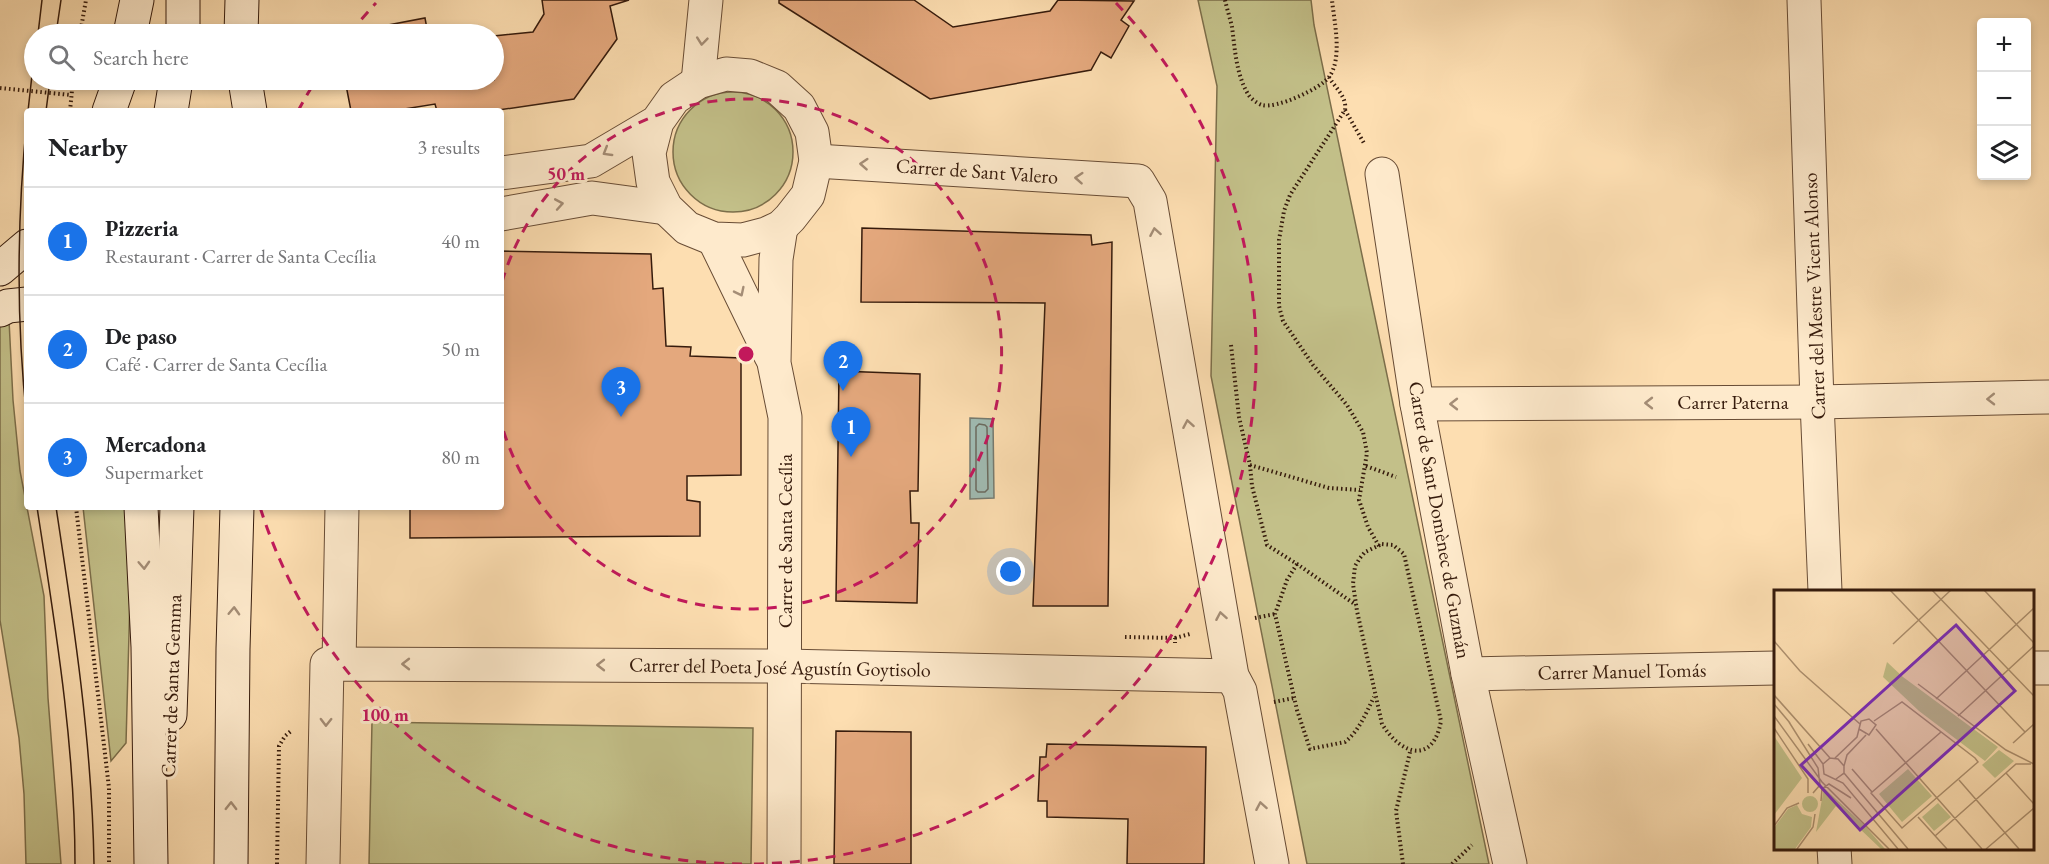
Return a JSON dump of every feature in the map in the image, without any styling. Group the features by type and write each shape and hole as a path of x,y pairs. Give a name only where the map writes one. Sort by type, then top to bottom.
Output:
{"street":[{"path":"132,24 137,0"},
{"path":"183,0 183,24"},
{"path":"241,24 242,0"},
{"path":"698,82 706,0"},
{"name":"Carrer del Mestre Vicent Alonso","path":"1804,0 1816,402 1825,590"},
{"path":"726,74 742,75 777,87 799,106 812,132 816,161 808,195 790,218 766,234 744,240 714,239 687,228 666,208 653,182 650,153 657,122 674,98 698,82 726,74"},
{"path":"109,108 116,90"},
{"path":"171,108 174,90"},
{"path":"247,90 250,108"},
{"path":"504,173 591,161 657,122"},
{"name":"Carrer de Sant Valero","path":"816,161 1138,181 1150,201 1232,676"},
{"name":"Carrer de Sant Domènec de Guzmán","path":"1382,174 1417,404 1468,674 1510,864"},
{"path":"504,213 592,198 666,208"},
{"path":"774,363 776,260 781,226"},
{"path":"714,239 774,363"},
{"path":"0,269 24,249"},
{"path":"0,310 8,306 24,304"},
{"name":"Carrer de Santa Cecília","path":"774,363 785,417 784,864"},
{"name":"Carrer Paterna","path":"1417,404 2049,398"},
{"path":"141,510 148,647 151,864"},
{"name":"Carrer de Santa Gemma","path":"165,864 177,510"},
{"path":"231,864 237,510"},
{"path":"323,864 342,510"},
{"name":"Carrer del Poeta José Agustín Goytisolo","path":"333,664 785,666 1232,676"},
{"name":"Carrer Manuel Tomás","path":"1468,674 1774,668"},
{"path":"1232,676 1240,691 1272,864"},
{"path":"1834,849 1835,864"}],"path":[{"path":"82,24 86,0"},
{"path":"1225,0 1237,67 1248,95 1261,105 1287,101 1329,77 1336,58 1337,44 1332,0"},
{"path":"1329,77 1343,96 1345,110 1295,187 1284,211 1280,240 1279,306 1284,321 1313,365 1347,405 1363,432 1367,453 1359,501 1368,527 1379,546"},
{"path":"0,88 71,95"},
{"path":"70,108 72,90"},
{"path":"1345,110 1382,174"},
{"path":"1231,345 1239,417 1266,545 1298,564 1356,605"},
{"path":"1250,465 1329,488 1360,490"},
{"path":"76,510 109,788 109,864"},
{"path":"1393,545 1404,554 1441,721 1438,735 1432,744 1423,750 1410,752 1390,738 1382,724 1375,696 1353,584 1355,566 1365,552 1379,546 1393,545"},
{"path":"1298,564 1287,580 1275,614 1297,710 1310,749 1345,742 1349,739 1359,727 1375,696"},
{"path":"277,864 279,746 285,736 294,729"},
{"path":"1403,864 1396,811 1410,752"}],"shaded area":[{"path":"1198,0 1311,0 1314,25 1489,864 1307,864 1211,376 1217,86"},
{"path":"733,92 756,96 776,109 789,129 793,152 789,175 776,195 756,208 733,212 710,208 690,195 677,175 673,152 677,129 690,109 710,96"},
{"path":"9,320 13,400 24,492 24,510 27,510 44,596 48,698 61,864 26,864 24,794 19,738 0,620 0,324"},
{"path":"83,510 127,510 130,597 126,743 111,761"},
{"path":"372,722 753,728 751,864 369,864"}],"water":[{"path":"970,418 993,419 994,498 970,499"}],"building":[{"path":"542,0 629,0 610,6 617,39 574,99 504,109 436,108 435,104 410,108 350,108 347,90 504,90 504,35 533,32 544,14"},
{"path":"779,0 914,0 953,27 1050,11 1058,0 1134,1 1121,20 1129,26 1111,58 1101,52 1091,70 930,99 779,3"},
{"path":"425,18 426,24 394,24"},
{"path":"862,228 1091,235 1092,245 1112,242 1108,606 1033,606 1045,303 861,302"},
{"path":"504,251 651,254 653,289 663,288 666,346 691,347 690,356 741,358 741,475 687,476 687,500 700,502 700,536 410,538 410,510 504,510"},
{"path":"839,371 920,374 918,491 910,491 911,523 919,523 917,603 836,601"},
{"path":"836,731 911,732 911,864 834,864"},
{"path":"1047,744 1206,747 1204,864 1127,864 1128,819 1047,817 1047,801 1038,801 1040,757 1046,757"}],"tram line":[{"path":"39,24 42,0"},
{"path":"57,24 61,0"},
{"path":"28,108 30,90"},
{"path":"46,108 49,90"},
{"path":"24,156 19,270 24,392"},
{"path":"37,510 68,729 75,864"},
{"path":"56,510 86,729 94,864"}],"place":[{"name":"De paso","path":"843,391"},
{"name":"Mercadona","path":"621,417"},
{"name":"Pizzeria","path":"851,457"}]}
